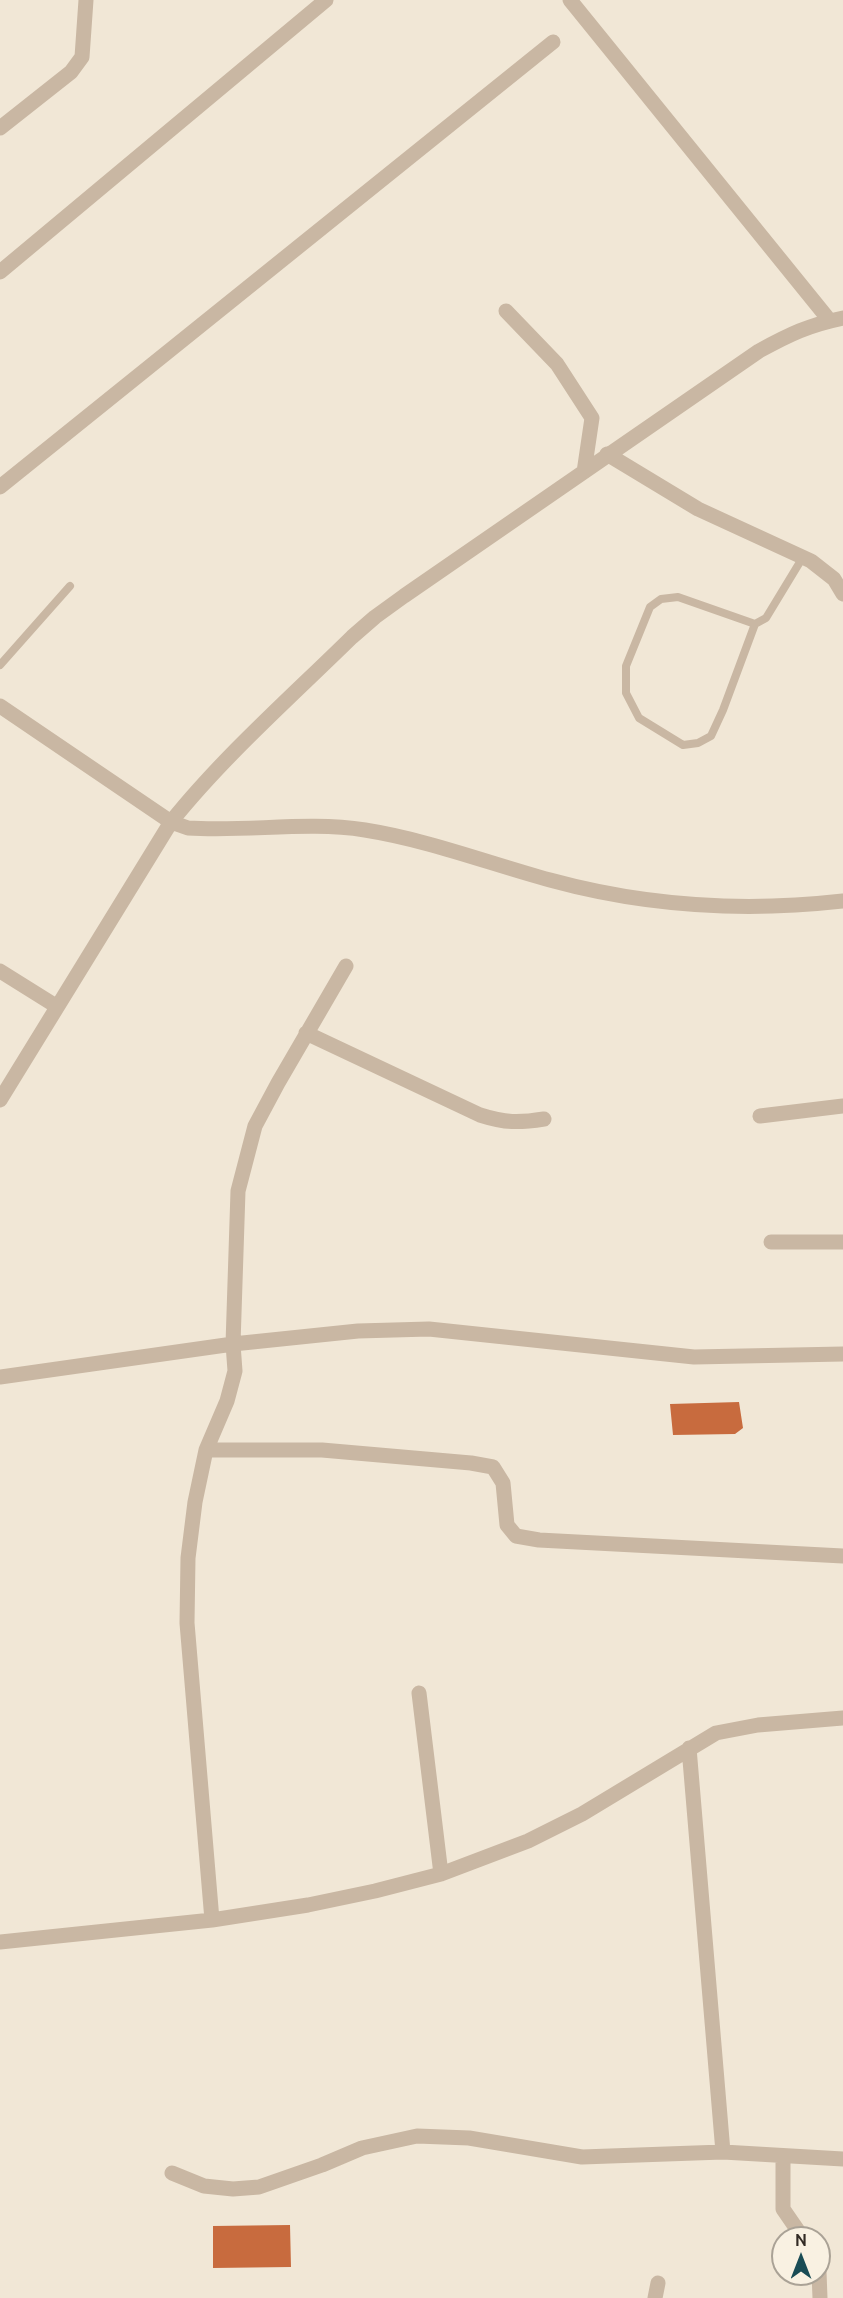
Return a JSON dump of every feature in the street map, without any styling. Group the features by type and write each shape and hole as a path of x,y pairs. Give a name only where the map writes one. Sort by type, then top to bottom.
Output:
{"street":[{"path":"0,128 71,72 82,57 86,0"},
{"path":"0,272 326,0"},
{"path":"0,1100 171,822 214,773 375,617 607,454 759,351 792,332 836,319 570,0"},
{"path":"0,488 553,42"},
{"path":"506,311 557,364 592,418 584,472"},
{"path":"607,454 698,509 811,561 834,579 843,594"},
{"path":"0,706 171,822 188,828 317,826 364,830 420,842 551,880 600,891 673,902 740,907 797,906 843,901"},
{"path":"212,1920 187,1623 188,1558 195,1502 206,1450 234,1382 238,1191 255,1126 346,966"},
{"path":"0,970 56,1006"},
{"path":"306,1033 480,1115 500,1121 519,1123 544,1119"},
{"path":"760,1116 843,1106"},
{"path":"771,1242 843,1242"},
{"path":"0,1377 233,1344 358,1331 429,1329 694,1357 843,1354"},
{"path":"206,1450 322,1450 471,1462 493,1467 503,1483 507,1525 516,1536 539,1540 843,1556"},
{"path":"419,1693 441,1874"},
{"path":"0,1942 212,1920 308,1905 441,1874 528,1842 582,1814 716,1733 733,1729 843,1718"},
{"path":"689,1748 723,2152"},
{"path":"172,2173 204,2186 233,2189 259,2187 362,2148 417,2136 469,2138 582,2157 723,2152 843,2159"},
{"path":"783,2156 783,2209 795,2226"}],"lane":[{"path":"755,624 678,597 661,599 650,607 626,666 626,693 639,718 683,745 698,743 711,736 755,624 766,618 803,557"},
{"path":"0,665 69,586"}],"building":[{"path":"739,1402 743,1428 735,1434 673,1435 670,1404"},
{"path":"290,2225 291,2267 213,2268 213,2226"}]}
